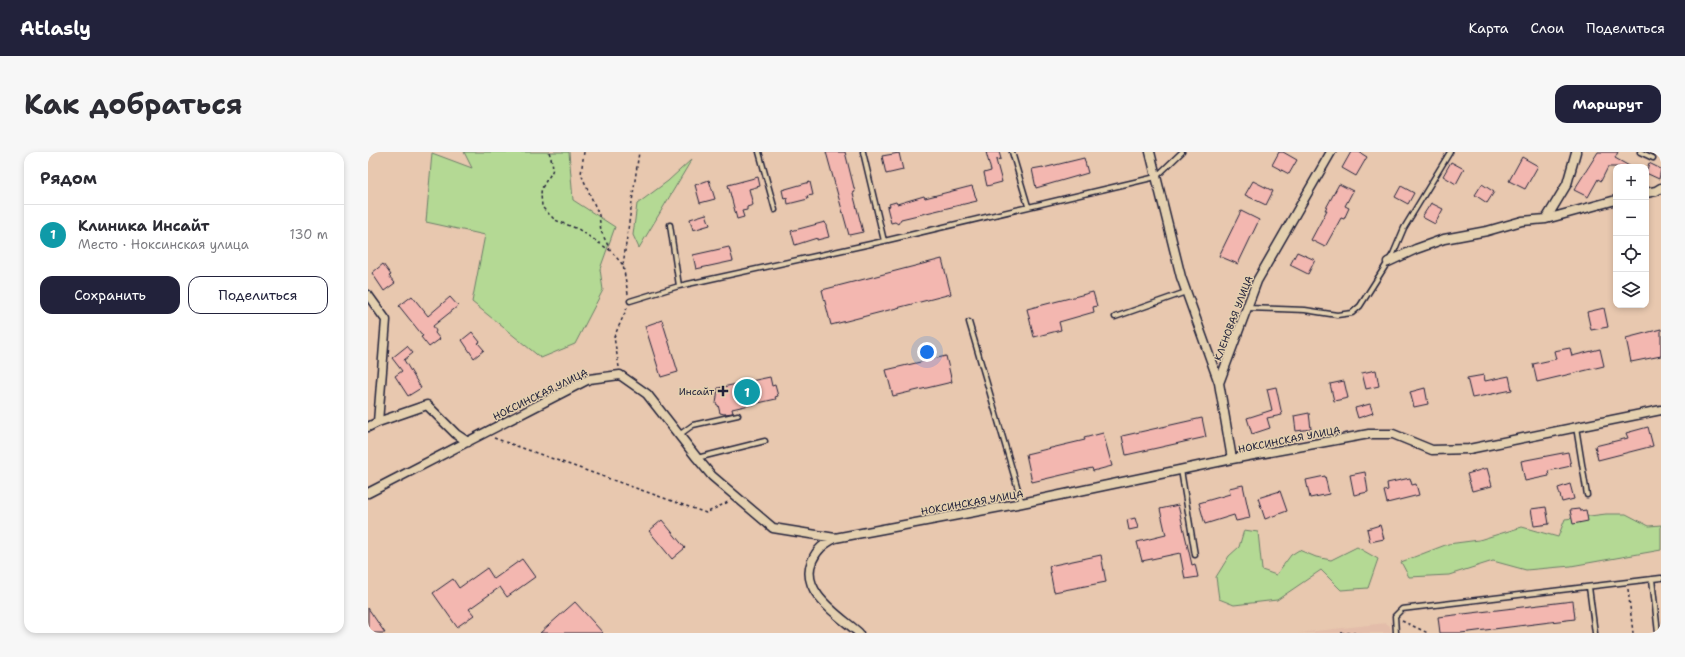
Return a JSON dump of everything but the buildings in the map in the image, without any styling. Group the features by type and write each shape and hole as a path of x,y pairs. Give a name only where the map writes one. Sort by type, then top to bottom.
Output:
{"street":[{"path":"1150,152 1181,277 1219,383 1232,459"},
{"name":"КЛЕНОВАЯ УЛИЦА","path":"1219,383 1257,281 1331,152"},
{"path":"1546,219 1568,184 1576,152"},
{"path":"1649,192 1661,188"},
{"path":"1388,262 1416,249 1444,240 1487,231 1522,221 1546,219 1613,201"},
{"path":"368,295 386,320 378,422"},
{"name":"НОКСИНСКАЯ УЛИЦА","path":"368,494 589,379 620,375 647,394 712,476 772,528 835,538 1022,503 1232,459 1369,434 1393,434 1432,450 1469,449 1661,410"},
{"path":"368,427 427,405 456,434 468,442"},
{"path":"835,538 823,545 815,554 810,565 811,584 820,599 859,633"}],"lane":[{"path":"759,152 775,210"},
{"path":"863,152 884,241"},
{"path":"1012,152 1028,206"},
{"path":"630,301 679,286 884,241 1156,177 1182,152"},
{"path":"1247,308 1305,310 1337,315 1352,313 1360,306 1394,254 1404,228 1450,152"},
{"path":"1640,152 1653,158"},
{"path":"670,225 679,286"},
{"path":"1115,317 1186,292"},
{"path":"969,322 1022,503"},
{"path":"679,434 694,425 738,415"},
{"path":"1576,427 1588,495"},
{"path":"697,458 764,441"},
{"path":"1181,470 1195,555"},
{"path":"1396,633 1394,619 1396,613 1402,609 1661,578"},
{"path":"1652,579 1658,633"},
{"path":"1589,587 1594,633"}],"path":[{"path":"549,152 553,164 552,174 542,189 542,207 555,220 578,229 611,251"},
{"path":"584,152 581,174 599,215 601,232 611,251 623,265"},
{"path":"620,375 614,336 630,301 623,265 639,152"},
{"path":"482,434 706,514 738,498"},
{"path":"1627,582 1633,633"},
{"path":"1394,619 1412,625 1428,633"},
{"path":"1341,633 1354,633"}],"shaded area":[{"path":"1386,623 1390,626 1391,633 1299,633"}],"green space":[{"path":"464,152 569,152 573,200 615,227 600,269 603,290 575,344 541,358 472,302 485,235 426,222 432,153 472,168"},
{"path":"692,159 639,248 633,235 637,204 668,181"},
{"path":"1606,514 1626,514 1649,526 1661,525 1661,550 1571,566 1526,570 1493,561 1449,575 1409,577 1401,562 1448,544 1479,540 1522,527 1558,537 1565,519"},
{"path":"1244,530 1258,532 1262,570 1276,575 1291,555 1299,550 1316,557 1331,560 1357,547 1378,559 1368,588 1341,590 1321,570 1277,600 1234,605 1219,599 1216,577 1229,556 1239,547"}],"place":[{"name":"Инсайт","path":"723,391"},
{"name":"Клиника Инсайт","path":"747,392"}]}
